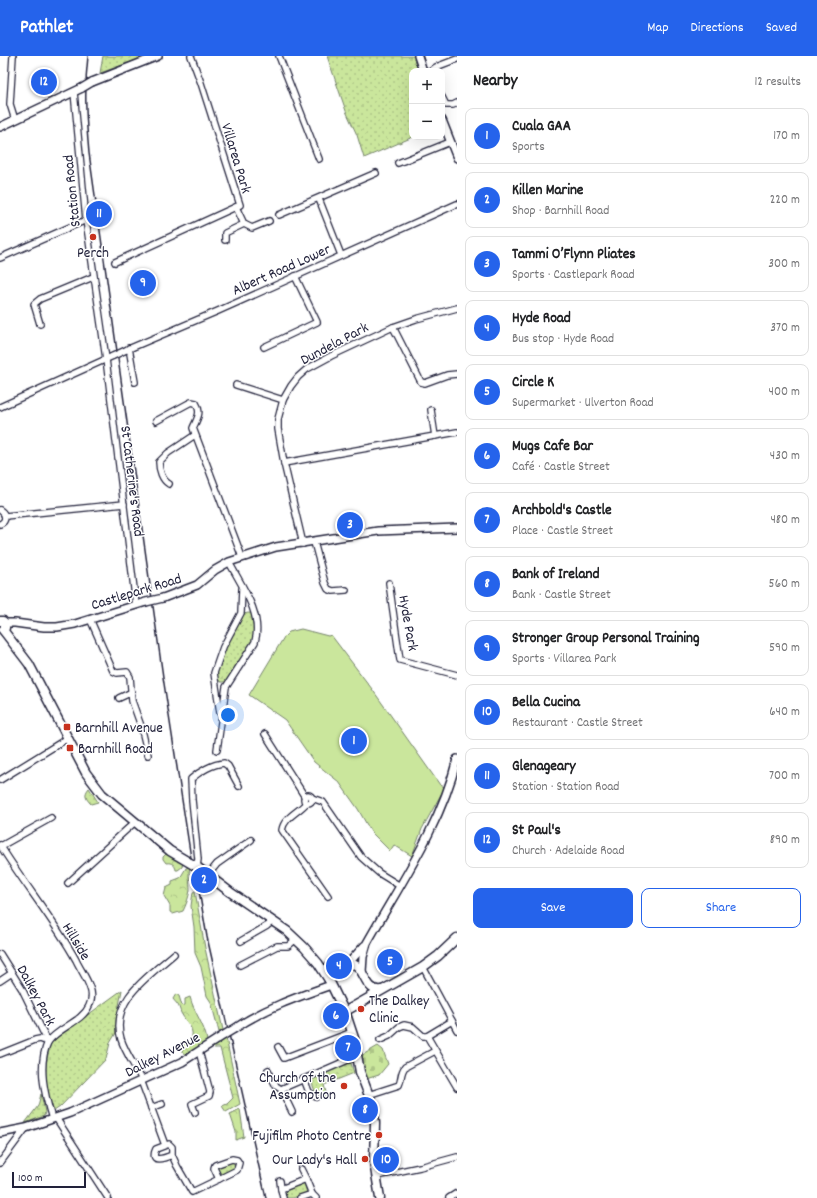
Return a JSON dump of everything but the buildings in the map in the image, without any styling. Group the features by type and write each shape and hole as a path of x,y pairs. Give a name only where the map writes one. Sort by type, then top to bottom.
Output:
{"main road":[{"path":"2,626 29,664 86,773 96,788 170,851 197,867 296,939 312,955 330,982 352,1032 360,1072 375,1118 374,1162 380,1198"},
{"path":"344,1012 423,967 438,956 457,938"},
{"path":"330,982 346,966 352,965 356,966 362,972 367,983 374,990 386,989"},
{"path":"362,1002 367,992 367,983"}],"street":[{"path":"13,56 10,104 15,120"},
{"name":"Villarea Park","path":"115,262 240,205 201,82 191,56"},
{"path":"279,56 319,159"},
{"path":"418,56 422,68"},
{"path":"0,127 92,82 153,57"},
{"path":"435,68 457,59"},
{"name":"Station Road","path":"74,92 86,220 106,359"},
{"path":"445,103 446,105 453,105 457,103"},
{"path":"445,128 457,158"},
{"path":"398,163 450,142"},
{"path":"279,215 319,199 376,173"},
{"path":"319,199 341,255"},
{"name":"Albert Road Lower","path":"0,407 457,204"},
{"path":"236,207 244,224 252,228 269,221"},
{"path":"0,258 86,220"},
{"path":"225,240 225,233 244,224"},
{"path":"264,347 317,322 295,276"},
{"path":"40,324 34,304 40,299 93,277"},
{"name":"Dundela Park","path":"303,544 284,463 278,429 278,418 283,400 291,386 307,369 331,356 393,327 457,308"},
{"path":"393,327 421,382 425,383 447,375 457,374"},
{"path":"128,349 135,382"},
{"name":"St Catherine's Road","path":"106,359 136,605"},
{"path":"236,384 283,400"},
{"path":"156,421 191,402 196,403 199,407 200,412 193,428 194,433 242,557"},
{"path":"431,410 435,436"},
{"path":"284,463 457,432"},
{"path":"170,484 164,480 159,462 194,433"},
{"path":"5,516 124,504"},
{"path":"0,510 5,516"},
{"path":"0,524 4,521 5,516"},
{"name":"Castlepark Road","path":"2,626 15,623 44,627 57,627 76,624 163,598 196,585 215,570 229,562 276,547 303,544 378,531 457,528"},
{"path":"314,542 324,583 328,589 333,591 346,590"},
{"path":"217,750 226,687 255,642 257,634 254,610 229,562"},
{"name":"Hyde Park","path":"389,583 400,660 457,675"},
{"path":"221,718 214,673 223,647 241,612 242,587"},
{"path":"241,612 254,610"},
{"path":"90,619 112,671 117,673 127,672 129,674 132,701 141,726 148,755"},
{"path":"216,688 226,687"},
{"path":"119,698 132,692"},
{"path":"265,734 304,797 306,803"},
{"path":"0,780 68,738"},
{"path":"346,966 367,943 423,844 447,794 457,759"},
{"path":"197,867 198,859 191,779 218,763 224,763 228,766 239,786"},
{"path":"304,797 309,795 312,798 323,802 361,857 379,873 400,886"},
{"path":"312,798 311,802 306,803 287,819 282,830 328,896"},
{"name":"Hillside","path":"48,1042 57,1032 85,1013 91,1000 90,989 64,940 0,846 51,818"},
{"path":"68,883 135,822"},
{"path":"208,875 217,864 252,840"},
{"path":"241,940 267,926 273,921"},
{"path":"240,965 277,946 288,946 296,939"},
{"path":"362,972 363,957 367,943"},
{"name":"Dalkey Park","path":"0,954 12,973 48,1042 44,1061 44,1085 47,1104 54,1118 108,1198"},
{"path":"165,1145 142,1080 122,1041 119,1020 122,1007 128,996 137,986 174,954"},
{"path":"423,967 457,1028"},
{"path":"0,981 12,973"},
{"name":"Dalkey Avenue","path":"0,1133 26,1128 54,1118 142,1080 184,1060 264,1011 330,982"},
{"path":"380,1040 389,1036 399,1027 404,1025 413,1027 423,1036 427,1036 452,1021"},
{"path":"278,1047 284,1058 352,1032"},
{"path":"427,1036 457,1087"},
{"path":"0,1054 35,1040 40,1039 48,1042"},
{"path":"196,1112 192,1104 209,1096 210,1092 199,1051"},
{"path":"368,1095 399,1085 402,1071 405,1067 435,1051"},
{"path":"281,1089 357,1056"},
{"path":"268,1073 276,1086 281,1089 292,1112"},
{"path":"304,1079 309,1092 316,1097"},
{"path":"151,1108 162,1104"},
{"path":"0,1164 26,1128"},
{"path":"172,1155 162,1160 158,1160 155,1157 154,1152 156,1148 168,1144 172,1147 172,1155 192,1192 219,1179 237,1170 239,1165 237,1160 232,1159 215,1166 214,1168 219,1179"},
{"path":"377,1176 457,1157"},
{"path":"300,1198 314,1196 301,1169"},
{"path":"281,1189 306,1179"},
{"path":"280,1181 283,1198"},
{"path":"449,1198 457,1193"}],"green space":[{"path":"103,56 145,56 145,57 100,73"},
{"path":"327,56 414,56 418,68 409,68 409,139 364,158 357,135 346,111"},
{"path":"250,613 253,615 255,630 253,641 227,682 221,682 218,680 217,673 222,653 241,616"},
{"path":"301,629 328,636 331,635 372,689 440,785 445,787 422,829 412,856 394,845 390,851 371,832 358,809 339,782 314,762 285,720 249,695 284,637 289,632"},
{"path":"89,788 98,802 91,804 87,800 86,792"},
{"path":"167,853 183,863 182,867 176,870 173,864 166,863 163,857"},
{"path":"190,867 190,890 187,901 183,911 173,914 170,912 170,906 164,896 166,888 172,885 172,881 180,878 186,868"},
{"path":"195,891 205,948 223,1030 219,1032 211,1002 207,996 201,967 195,953 194,927 191,906 193,892"},
{"path":"122,990 116,1021 116,1033 110,1043 106,1059 60,1107 54,1111 48,1094 46,1076 47,1058 52,1041"},
{"path":"176,994 179,996 182,1006 185,1005 185,999 190,997 206,1035 207,1041 186,1055 182,1052 182,1043 191,1043 192,1033 190,1026 173,999"},
{"path":"226,1038 240,1104 226,1112 222,1106 227,1104 233,1098 220,1048 214,1048 212,1046"},
{"path":"378,1046 383,1050 388,1064 379,1075 366,1079 359,1057"},
{"path":"350,1060 354,1073 324,1085 327,1096 318,1099 310,1078"},
{"path":"41,1094 45,1112 44,1116 25,1123 38,1106"},
{"path":"240,1109 244,1137 236,1140 236,1132 230,1114"},
{"path":"231,1161 234,1162 235,1168 222,1175 219,1174 217,1170 218,1168"},
{"path":"304,1183 307,1193 293,1198 286,1198 285,1191"}],"railway":[{"path":"88,56 86,104 89,153 163,677 191,858"},
{"path":"196,873 207,937 266,1198"}],"place":[{"name":"St Paul's","path":"44,82"},
{"name":"Glenageary","path":"99,214"},
{"name":"Perch","path":"93,237"},
{"name":"Stronger Group Personal Training","path":"143,283"},
{"name":"Tammi O’Flynn Pliates","path":"350,525"},
{"name":"Barnhill Avenue","path":"67,727"},
{"name":"Cuala GAA","path":"354,741"},
{"name":"Barnhill Road","path":"70,748"},
{"name":"Killen Marine","path":"204,880"},
{"name":"Circle K","path":"390,962"},
{"name":"Hyde Road","path":"339,966"},
{"name":"The Dalkey Clinic","path":"361,1009"},
{"name":"Mugs Cafe Bar","path":"336,1016"},
{"name":"Archbold's Castle","path":"348,1048"},
{"name":"Church of the Assumption","path":"344,1086"},
{"name":"Bank of Ireland","path":"365,1110"},
{"name":"Fujifilm Photo Centre","path":"379,1135"},
{"name":"Our Lady's Hall","path":"365,1159"},
{"name":"Bella Cucina","path":"386,1160"}]}
